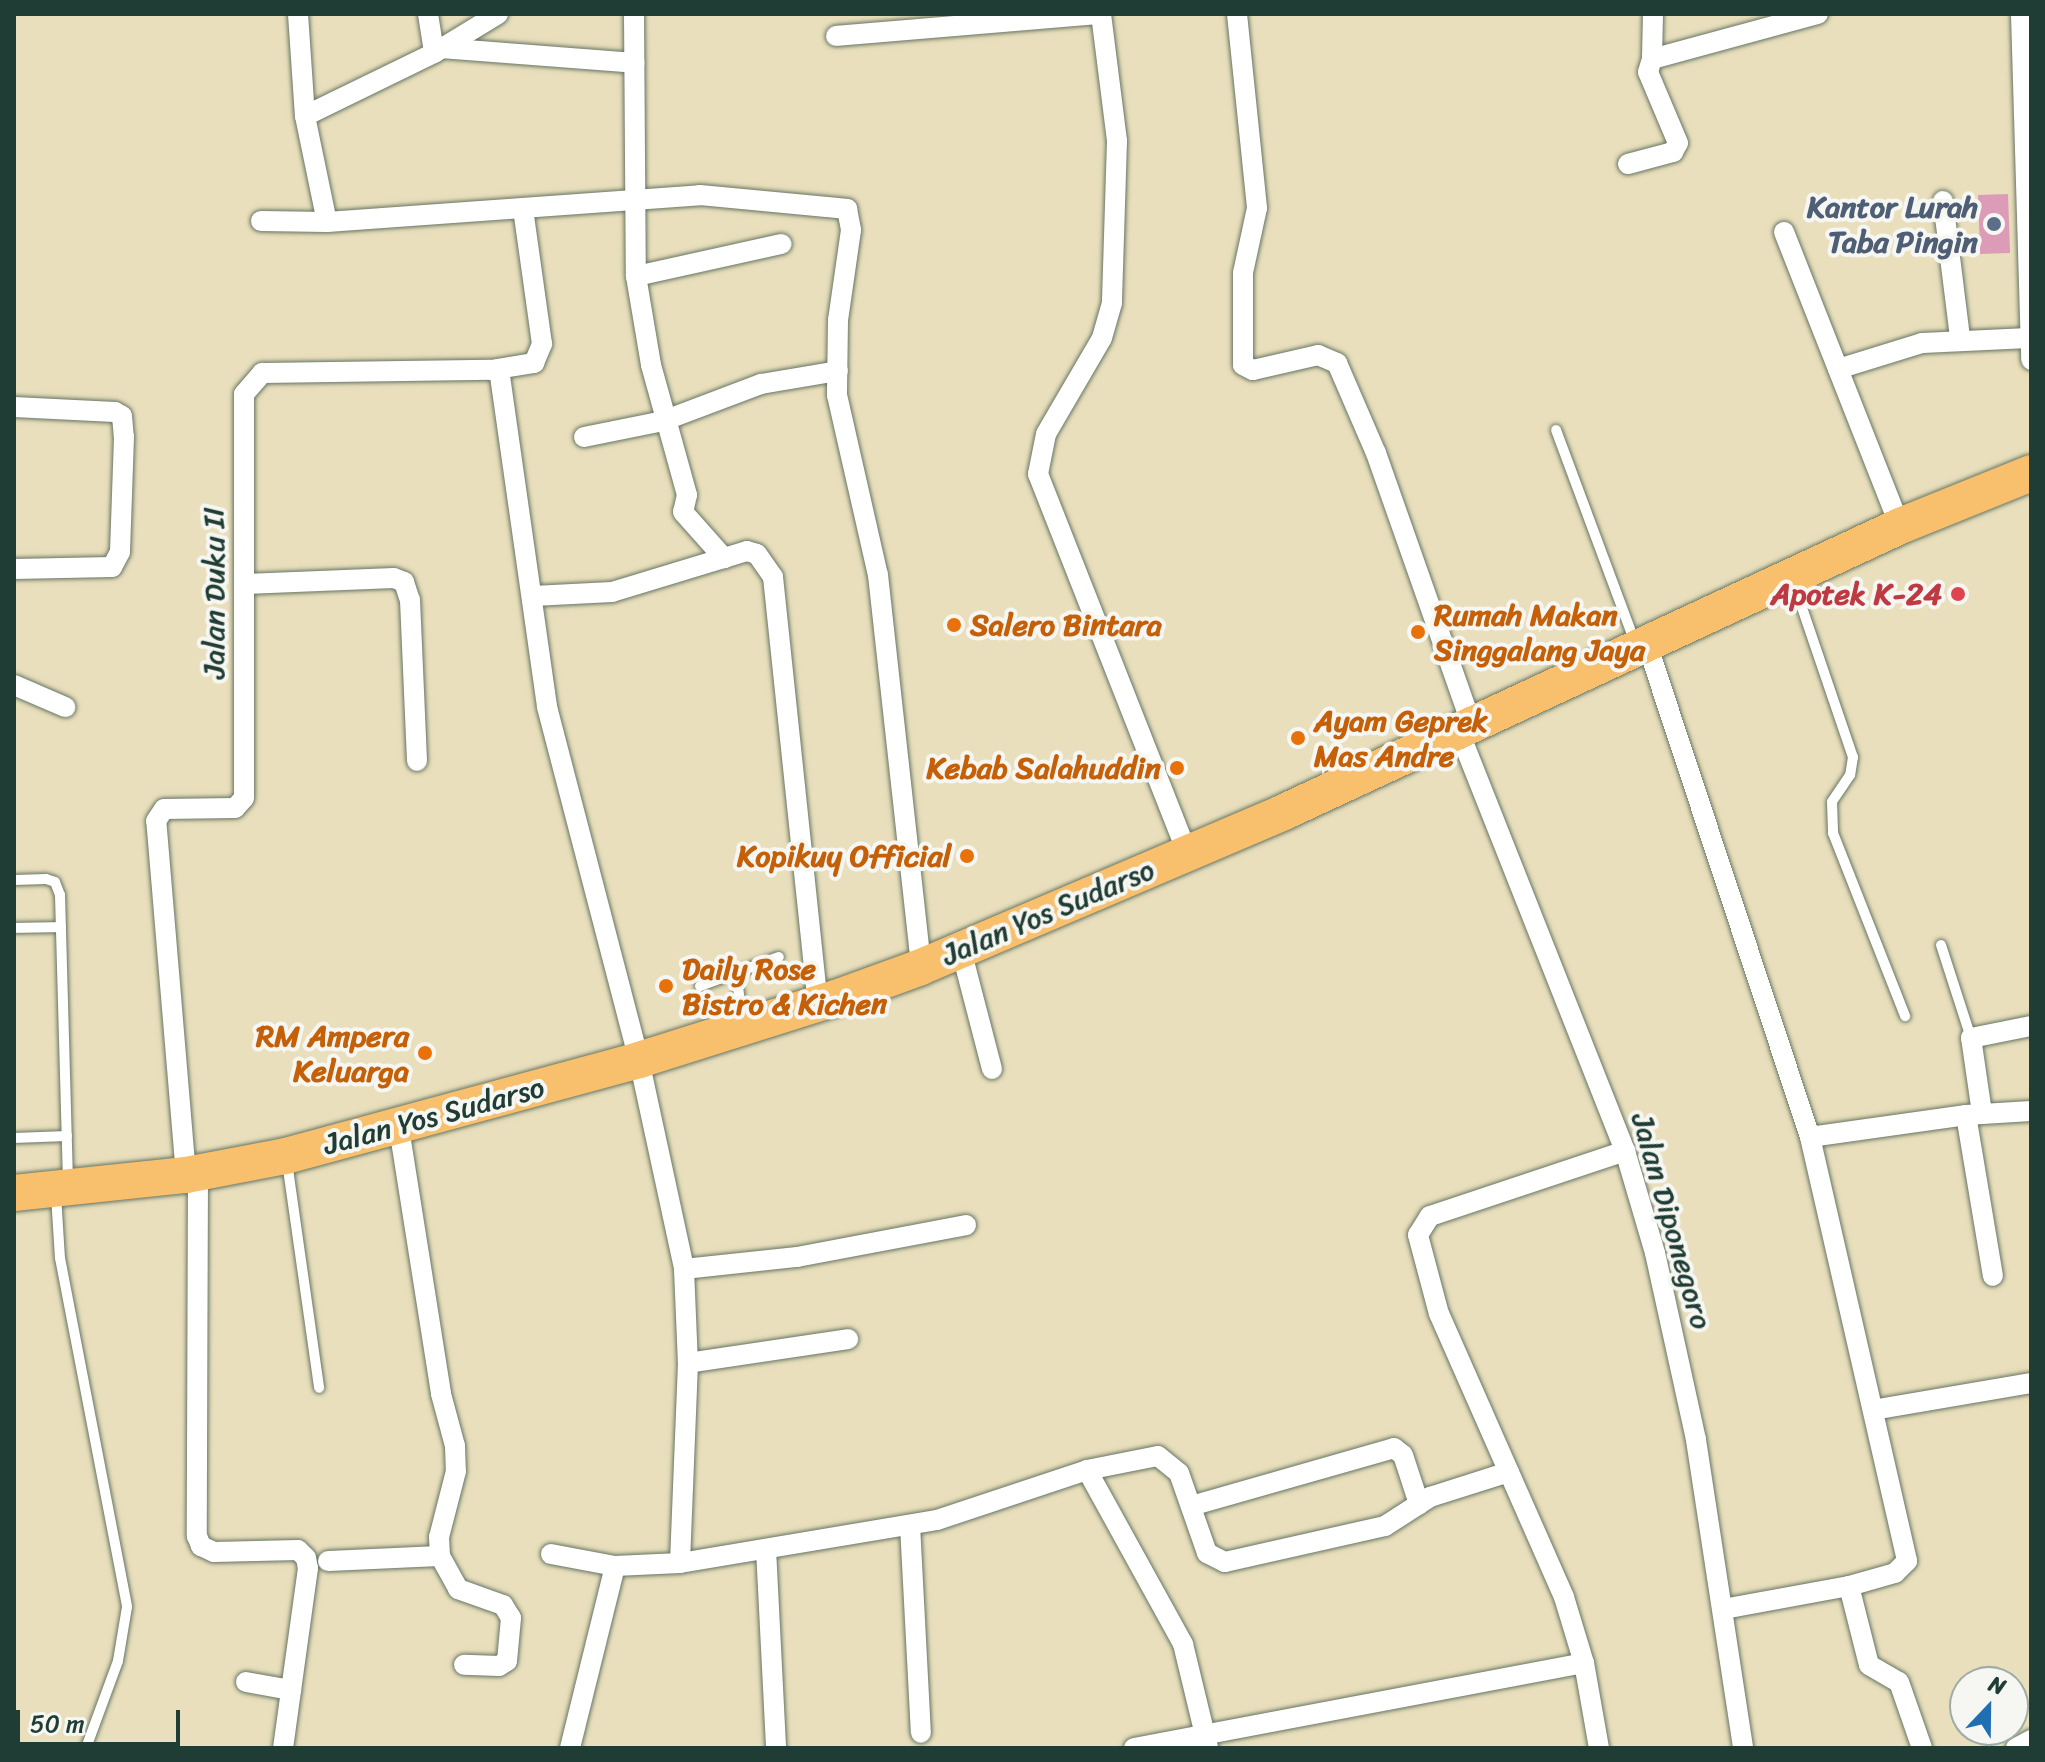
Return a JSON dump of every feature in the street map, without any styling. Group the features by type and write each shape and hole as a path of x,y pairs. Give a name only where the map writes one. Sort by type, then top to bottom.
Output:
{"highway":[{"name":"Jalan Yos Sudarso","path":"14,1193 192,1174 286,1156 399,1128 639,1060 818,1004 921,967 1466,731 1900,526 2031,473"}],"street":[{"path":"298,14 305,116 327,222"},
{"path":"428,14 437,51"},
{"path":"305,116 437,51 498,14"},
{"path":"634,14 636,276 663,421 687,495 683,512 724,558"},
{"path":"836,36 1100,14 1117,141 1112,303 1102,338 1046,434 1038,474 1187,853"},
{"name":"Jalan Diponegoro","path":"1237,14 1257,208 1243,273 1243,365 1253,370 1318,355 1337,363 1387,481 1466,731 1625,1151 1676,1343 1724,1609 1743,1748"},
{"path":"1628,164 1673,152 1678,143 1648,72 1652,59 1653,14"},
{"path":"1652,59 1818,14"},
{"path":"2021,14 2031,360"},
{"path":"437,51 634,63"},
{"path":"261,221 327,222 634,198 724,195 847,209 851,230 838,320 837,395 878,575 921,967"},
{"path":"1943,201 1960,338"},
{"name":"Jalan Duku II","path":"192,1174 156,821 164,809 235,808 244,798 244,394 254,377 499,369 534,363 543,351 523,208"},
{"path":"1784,232 1900,526"},
{"path":"636,276 782,244"},
{"path":"1838,369 1922,343 1960,338 2029,338"},
{"path":"499,369 547,707 639,1060 684,1269 688,1363 680,1563"},
{"path":"584,437 663,421 761,384 838,371"},
{"path":"14,407 115,412 122,416 124,437 120,552 112,567 14,569"},
{"path":"533,596 612,592 747,551 757,554 773,577 818,1004"},
{"path":"245,584 394,578 404,582 410,600 417,761"},
{"path":"1643,649 1810,1137 1842,1295 1873,1410 1907,1561 1895,1573 1849,1586 1724,1609"},
{"path":"14,685 65,707"},
{"path":"961,950 992,1069"},
{"path":"1993,1276 1974,1114 1971,1038 2031,1026"},
{"path":"1810,1137 1974,1114 2031,1111"},
{"path":"399,1128 441,1394 455,1446 456,1471 439,1537 440,1556 458,1589 503,1605 511,1618 507,1661 499,1666 464,1665"},
{"path":"1599,1748 1584,1663 1564,1597 1439,1314 1418,1235 1420,1225 1430,1216 1625,1151"},
{"path":"192,1174 197,1536 201,1546 214,1552 298,1550 306,1558 283,1748"},
{"path":"684,1269 797,1257 966,1225"},
{"path":"688,1363 848,1339"},
{"path":"1873,1410 2031,1383"},
{"path":"1191,1506 1394,1448 1403,1455 1419,1504"},
{"path":"551,1554 615,1566 680,1563 961,1514 1087,1470 1149,1457 1167,1459 1179,1473 1207,1553 1225,1562 1385,1526 1419,1504 1509,1472"},
{"path":"1087,1470 1176,1628 1208,1742"},
{"path":"910,1525 921,1733"},
{"path":"766,1549 776,1748"},
{"path":"328,1561 440,1556"},
{"path":"570,1748 615,1566"},
{"path":"1849,1586 1869,1665 1899,1682 1922,1748"},
{"path":"1134,1748 1208,1742 1584,1663"},
{"path":"246,1682 291,1690"},
{"path":"2016,1748 2031,1740"}],"lane":[{"path":"1556,430 1643,649"},
{"path":"1792,578 1853,757 1850,775 1832,802 1833,833 1905,1016"},
{"path":"14,880 55,882 61,927 67,1136 60,1258 127,1607 118,1661 86,1748"},
{"path":"14,928 61,927"},
{"path":"1941,945 1971,1038"},
{"path":"700,986 779,957"},
{"path":"736,973 744,1028"},
{"path":"14,1138 67,1136"},
{"path":"286,1156 319,1388"}],"building":[{"name":"Kantor Lurah Taba Pingin","path":"2008,194 2010,253 1980,254 1978,195"}],"place":[{"name":"Kantor Lurah Taba Pingin","path":"1994,224"},
{"name":"Apotek K-24","path":"1958,594"},
{"name":"Salero Bintara","path":"954,625"},
{"name":"Rumah Makan Singgalang Jaya","path":"1418,632"},
{"name":"Ayam Geprek Mas Andre","path":"1298,738"},
{"name":"Kebab Salahuddin","path":"1177,768"},
{"name":"Kopikuy Official","path":"967,856"},
{"name":"Daily Rose Bistro & Kichen","path":"666,986"},
{"name":"RM Ampera Keluarga","path":"425,1053"}]}
